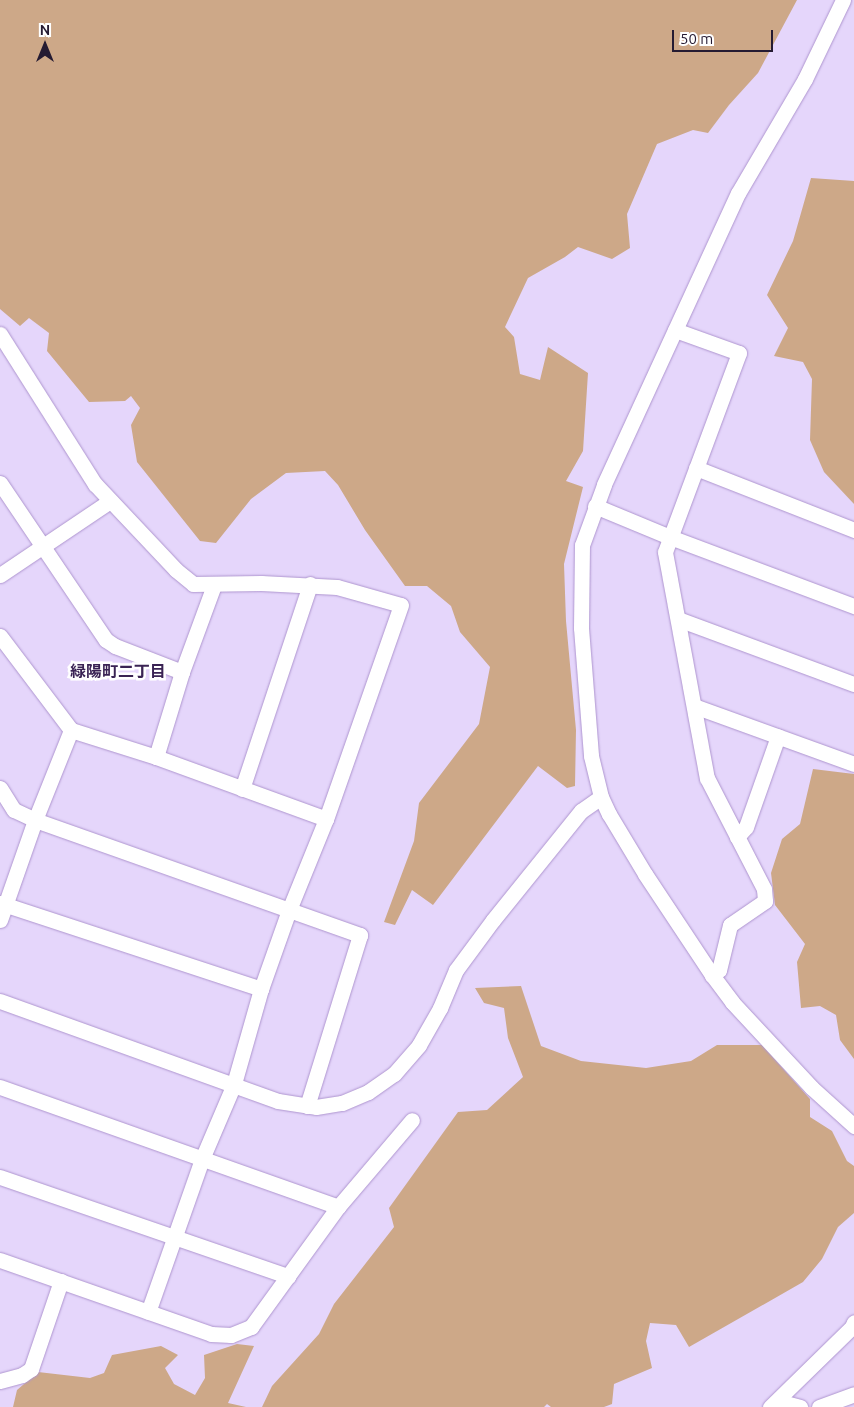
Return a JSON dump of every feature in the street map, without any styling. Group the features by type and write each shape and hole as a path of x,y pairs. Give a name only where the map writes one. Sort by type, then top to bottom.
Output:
{"street":[{"path":"843,0 805,79 738,193 596,506 582,545 581,628 591,756 601,797 645,874 732,1002 812,1088 854,1126"},
{"path":"675,330 739,353 665,552 707,778 764,889 765,901 730,925 719,970 712,975"},
{"path":"0,334 95,484 176,570 193,584 310,584 337,587 401,605 326,819 289,910 262,989 234,1084 202,1159 148,1312"},
{"path":"696,468 854,530"},
{"path":"0,483 42,548 106,640 116,646 182,672"},
{"path":"0,575 110,501"},
{"path":"596,506 670,537 854,606"},
{"path":"242,789 310,584"},
{"path":"156,757 182,672 214,585"},
{"path":"678,619 854,684"},
{"path":"0,636 70,730 156,757 326,819"},
{"path":"694,706 854,764"},
{"path":"0,920 2,904 70,730"},
{"path":"738,837 746,827 778,736"},
{"path":"0,788 14,810 35,820 360,935 307,1106"},
{"path":"0,1001 278,1101 316,1107 342,1103 368,1092 394,1074 419,1046 440,1008 456,970 492,920 581,811 601,797"},
{"path":"2,904 262,989"},
{"path":"0,1087 338,1207"},
{"path":"0,1260 211,1334 231,1335 251,1328 338,1207 412,1120"},
{"path":"0,1177 288,1276"},
{"path":"0,1381 22,1375 31,1369 61,1282"},
{"path":"774,1404 852,1327 854,1322"},
{"path":"819,1407 854,1394"},
{"path":"774,1404 800,1407"}],"shaded area":[{"path":"0,0 797,0 758,73 729,105 708,133 693,130 657,144 627,214 630,248 612,259 578,247 565,257 528,278 505,327 514,337 520,374 540,380 548,347 588,373 583,451 566,481 583,487 564,564 566,621 576,730 575,786 567,788 538,766 433,905 412,890 395,925 384,922 414,841 419,803 479,724 490,667 460,632 451,606 427,586 405,586 365,530 338,485 325,471 286,473 251,499 216,543 200,541 137,462 131,425 140,408 131,396 125,401 89,402 47,351 49,333 29,318 20,326 0,309"},
{"path":"811,178 854,181 854,504 824,472 810,440 812,379 803,362 774,356 788,328 767,295 793,241"},
{"path":"813,769 854,774 854,1059 840,1040 836,1015 820,1006 801,1008 797,962 805,944 775,905 771,873 782,839 800,824"},
{"path":"521,986 541,1046 581,1061 646,1068 691,1061 717,1045 762,1045 810,1099 810,1117 832,1131 847,1161 854,1166 854,1213 838,1227 822,1259 803,1282 689,1347 676,1325 650,1323 646,1341 652,1368 614,1384 612,1404 604,1407 551,1407 547,1404 544,1407 262,1407 272,1386 319,1334 334,1304 394,1227 389,1208 458,1112 487,1110 523,1077 508,1038 504,1008 484,1003 475,988"},
{"path":"237,1344 254,1346 228,1403 246,1407 13,1407 17,1390 38,1372 90,1378 104,1373 112,1355 161,1346 178,1355 165,1368 174,1384 195,1395 205,1378 204,1355"}],"district":[{"name":"緑陽町二丁目","path":"118,671"}]}
